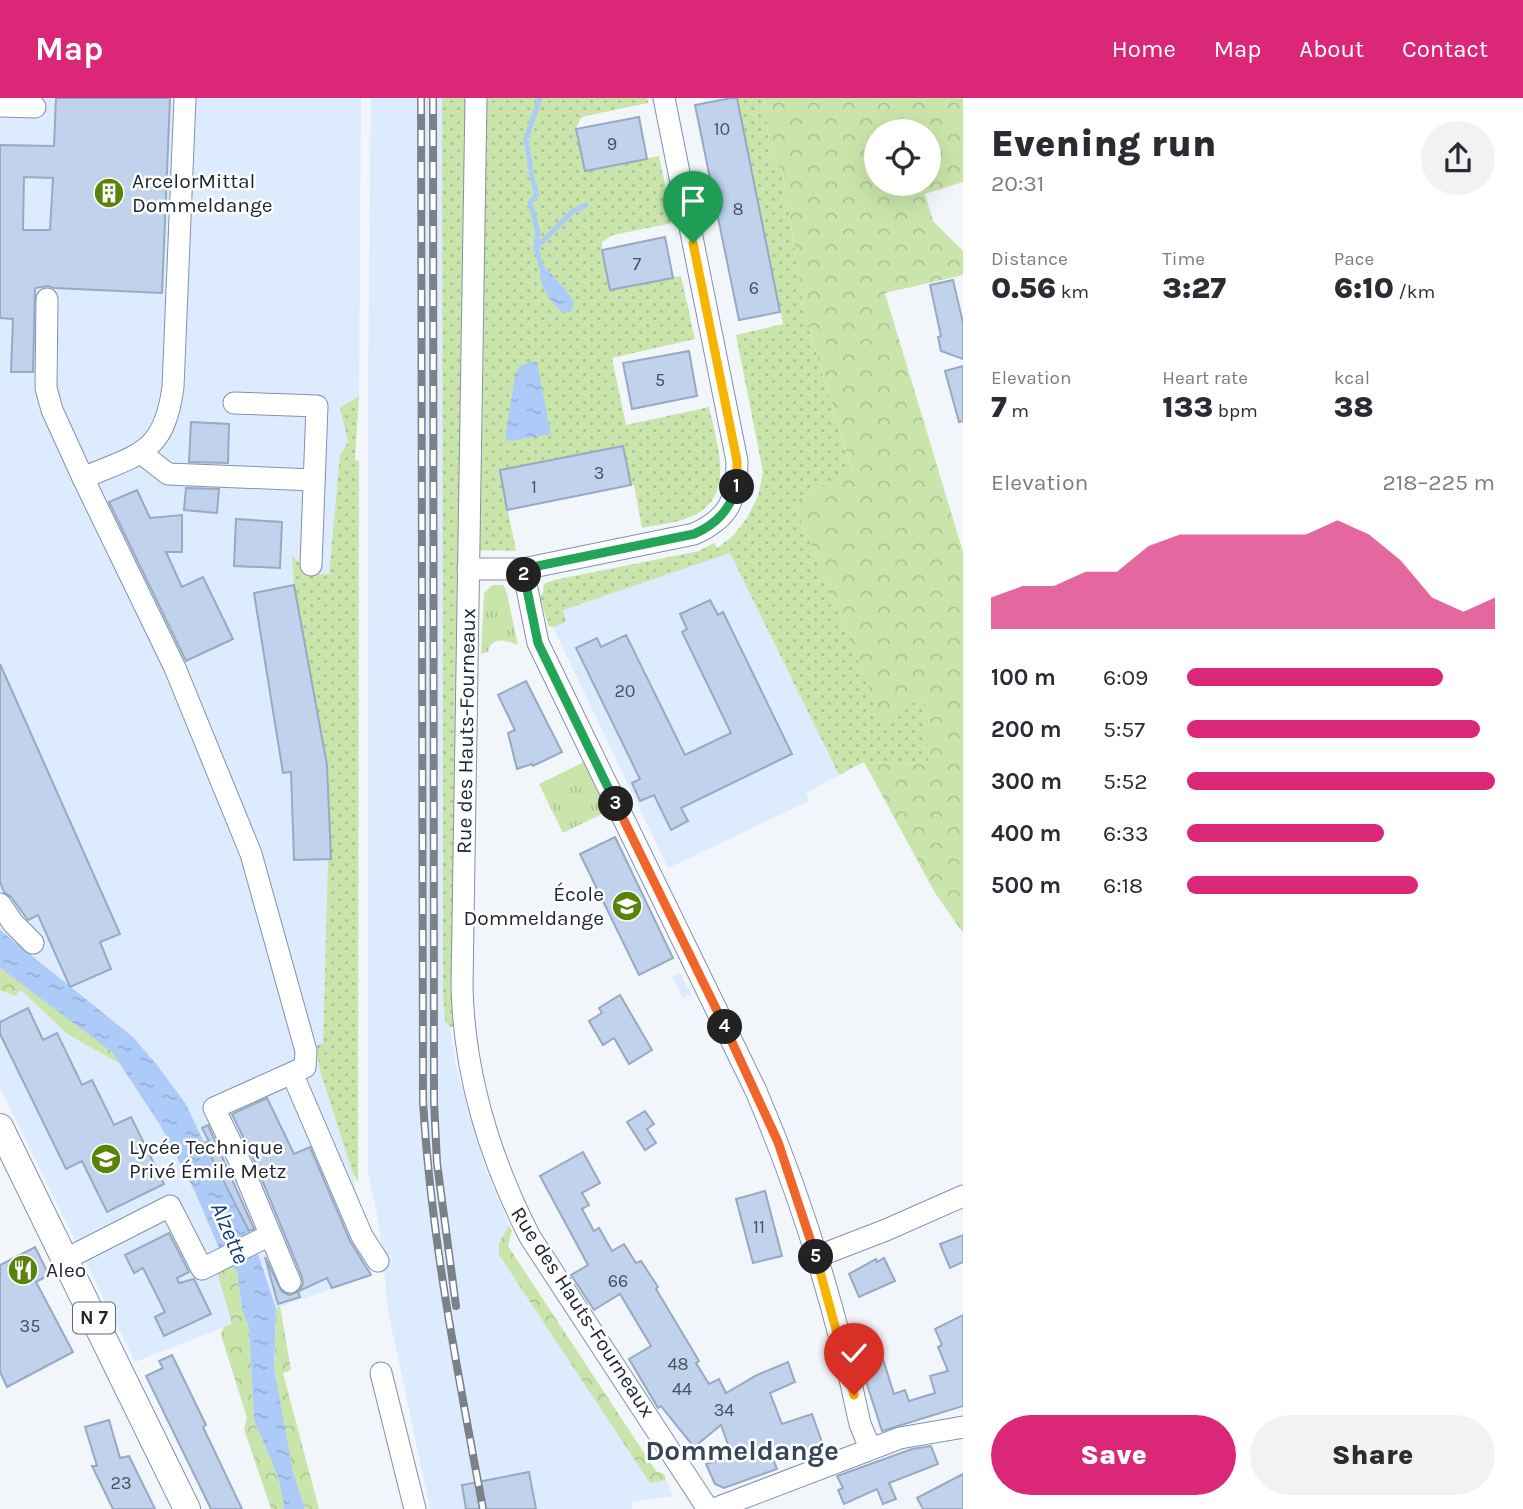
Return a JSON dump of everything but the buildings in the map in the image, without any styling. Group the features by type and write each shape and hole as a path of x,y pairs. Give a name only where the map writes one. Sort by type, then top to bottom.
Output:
{"main road":[{"name":"N 7","path":"0,1127 187,1509"}],"street":[{"path":"83,478 141,453 159,436 170,412 185,98"},
{"name":"Rue des Hauts-Fourneaux","path":"476,98 462,986 463,1026 468,1060 496,1163 530,1237 708,1509"},
{"path":"468,569 523,569 694,534 723,516 737,489 737,461 664,98"},
{"path":"0,106 35,107"},
{"path":"47,299 46,388 52,410 174,668 251,854 306,1051 305,1067 214,1108 241,1164 265,1238 290,1282"},
{"path":"233,403 317,406 311,565"},
{"path":"141,453 168,474 314,480"},
{"path":"523,569 538,643 756,1091 778,1142 816,1256 860,1424 870,1448"},
{"path":"0,904 13,923 33,943"},
{"path":"292,1073 362,1236 378,1261"},
{"path":"816,1256 886,1230 963,1196"},
{"path":"66,1259 170,1206 202,1269 265,1238"},
{"path":"381,1373 415,1509"},
{"path":"715,1509 900,1438 963,1427"}],"shaded area":[{"path":"0,98 361,98 359,396 340,408 348,442 340,455 329,574 310,574 293,556 294,585 327,765 331,859 328,860 323,1043 316,1047 320,1071 353,1174 371,1275 276,1308 252,1236 222,1181 186,1104 133,1037 0,930"},
{"path":"371,98 442,98 445,1021 450,1027 455,1062 485,1168 509,1225 499,1243 499,1255 650,1482 666,1480 673,1496 631,1502 632,1509 430,1509 389,1315 379,1224 368,1171 368,386"},
{"path":"730,552 839,775 806,793 809,801 668,868 553,627 566,622 563,610"},
{"path":"680,973 691,994 683,998 672,977"},
{"name":"Lycée Technique Privé Émile Metz","path":"0,990 13,996 21,990 67,1034 120,1064 160,1125 195,1192 224,1260 215,1266 232,1324 135,1362 0,1088"}],"green space":[{"path":"442,98 647,98 648,103 585,116 580,119 576,129 585,171 659,156 673,223 613,235 602,242 602,250 610,290 681,276 695,339 612,358 626,425 709,407 720,472 718,487 712,500 702,511 680,521 642,528 623,446 500,471 516,551 469,550 463,1026 450,1027 445,1021 443,995"},
{"path":"737,98 764,98 771,161 782,168 806,319 852,471 794,502 882,720 923,696 929,764 864,762 839,775 730,553 563,610 566,622 548,626 540,596 544,584 699,551 714,543 717,548 733,536 747,518 758,496 763,472 736,335 783,324"},
{"path":"764,98 963,98 963,182 941,189 941,119 864,119 864,196 926,196 933,221 963,251 963,275 885,293 963,552 963,933 935,893 864,762 928,764 923,697 882,721 794,502 852,470 806,319 782,168 771,162"},
{"path":"359,396 355,460 359,461 358,1182 353,1174 320,1071 316,1046 323,1043 328,859 331,858 327,765 294,585 292,555 310,574 329,574 340,455 348,442 340,408"},
{"path":"492,585 503,585 506,590 518,645 496,641 488,652 481,654 484,593"},
{"path":"584,762 608,811 563,833 539,784"},
{"path":"0,968 112,1051 120,1064 67,1034 21,990 14,996 0,990"},
{"path":"509,1225 512,1231 508,1246 656,1471 664,1474 666,1480 650,1483 499,1255 499,1243"},
{"path":"224,1260 237,1271 242,1309 249,1327 254,1420 278,1477 283,1509 271,1509 244,1429 247,1418 221,1335 223,1327 232,1324 215,1265"},
{"path":"280,1306 291,1370 283,1373 319,1509 305,1509 292,1472 274,1368 276,1308"}],"water":[{"path":"541,266 545,267 568,293 574,303 571,312 562,312 549,297 540,279"},
{"path":"537,362 551,434 510,441 505,439 515,375 520,366"},
{"name":"Alzette","path":"0,930 133,1037 186,1104 222,1181 252,1236 276,1308 274,1368 293,1472 305,1509 283,1509 278,1477 254,1420 249,1328 242,1309 237,1271 224,1260 195,1192 160,1125 112,1052 0,968"}],"waterway":[{"path":"540,98 526,139 537,195 530,202 538,232 536,248 541,266"},
{"path":"536,248 572,212 586,205"}],"railway":[{"path":"421,98 423,1101 439,1255 483,1509"},
{"path":"433,98 434,1101 437,1163 456,1306"}],"place":[{"name":"ArcelorMittal Dommeldange","path":"109,193"},
{"name":"École Dommeldange","path":"627,906"},
{"name":"Lycée Technique Privé Émile Metz","path":"106,1159"},
{"name":"Aleo","path":"23,1270"}],"district":[{"name":"Dommeldange","path":"742,1450"}],"route":[{"path":"693,243 737,461 737,489 723,516 694,534 523,569 538,643 756,1091 778,1142 816,1256 854,1395"}]}
